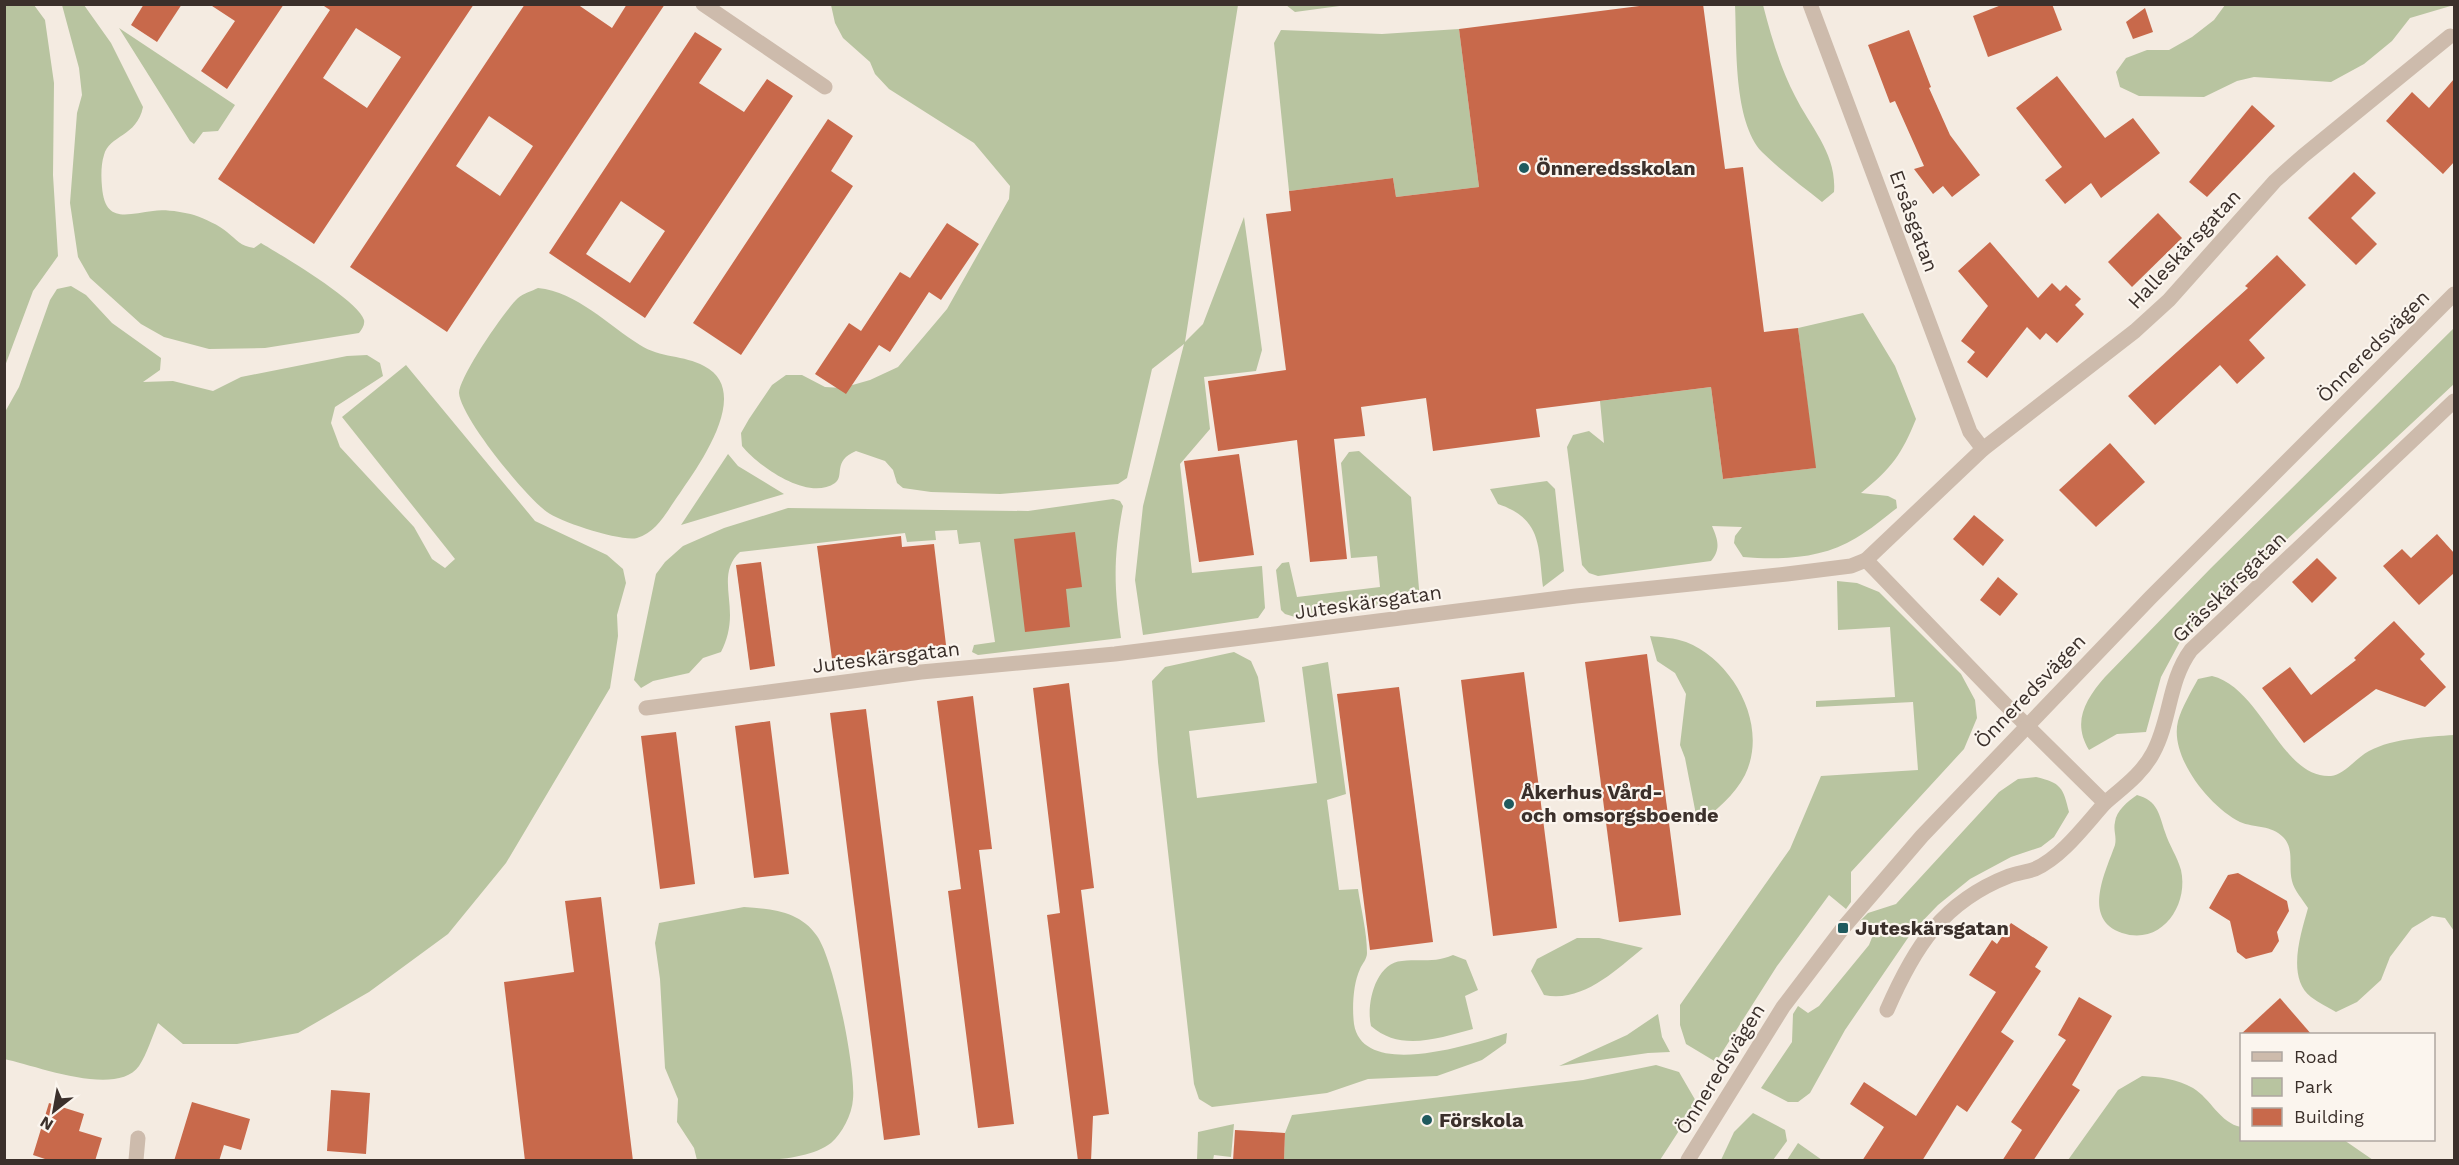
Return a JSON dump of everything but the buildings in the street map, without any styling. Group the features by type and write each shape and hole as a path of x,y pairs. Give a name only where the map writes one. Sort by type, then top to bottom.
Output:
{"street":[{"path":"703,4 825,87"},
{"name":"Ersåsgatan","path":"1811,5 1970,432 1983,449"},
{"name":"Halleskärsgatan","path":"1866,560 1983,449 2134,331 2196,272 2275,182 2450,36"},
{"name":"Önneredsvägen","path":"1688,1161 1767,1032 1802,980 1922,836 2027,725 2454,294"},
{"name":"Grässkärsgatan","path":"1887,1010 1922,940 1944,915 2008,876 2036,868 2062,849 2106,803 2140,772 2153,753 2181,664 2192,650 2454,401"},
{"path":"1866,560 2106,803"},
{"name":"Juteskärsgatan","path":"646,708 921,672 1115,654 1576,596 1787,574 1851,566 1866,560"},
{"path":"136,1161 138,1138"}],"green space":[{"path":"5,4 34,5 45,20 54,83 53,175 58,256 33,291 5,366"},
{"path":"62,5 84,5 111,43 143,107 135,124 111,143 104,155 102,183 104,199 108,207 119,214 163,210 189,214 203,218 224,229 245,246 254,248 261,243 318,278 359,311 364,325 359,333 265,348 209,349 164,337 141,324 90,278 78,257 70,203 77,113 82,95 79,68"},
{"path":"831,5 1238,5 1185,342 1203,324 1244,217 1262,350 1256,371 1204,377 1210,429 1180,464 1192,573 1262,566 1265,608 1258,618 1143,635 1135,580 1143,506 1184,344 1152,369 1127,478 1118,484 1000,494 931,492 903,488 897,483 893,470 885,461 856,451 844,459 835,483 824,488 811,488 798,485 771,472 742,446 741,433 749,419 772,385 786,375 802,375 825,387 842,388 870,380 898,367 947,309 1009,199 1010,186 974,143 889,89 875,74 870,62 843,38 835,23"},
{"path":"1286,5 1347,5 1295,12"},
{"path":"1735,5 1763,5 1785,74 1822,142 1831,165 1834,192 1822,202 1769,159 1753,138 1746,122 1738,82"},
{"path":"2225,5 2454,5 2410,18 2392,41 2364,64 2331,82 2254,77 2237,81 2204,97 2139,96 2120,87 2116,72 2126,58 2147,50 2169,50 2192,37 2214,20"},
{"path":"119,28 235,105 218,131 203,132 194,144 190,141"},
{"path":"1459,29 1479,187 1396,197 1393,178 1289,191 1274,43 1281,30 1382,34"},
{"path":"71,286 86,295 112,323 161,358 160,370 143,382 173,381 213,391 241,377 347,356 367,355 380,363 383,376 335,407 331,423 340,447 414,527 432,559 445,568 455,559 342,417 406,365 535,521 607,555 623,569 626,583 617,615 618,636 610,688 506,863 448,934 369,992 298,1033 237,1044 183,1044 158,1023 139,1066 128,1075 113,1079 74,1077 4,1059 5,412 19,387 50,300 57,289"},
{"path":"538,288 566,296 592,310 648,349 704,366 718,377 724,392 723,410 718,428 699,465 657,525 637,538 618,537 591,530 564,521 547,512 510,474 482,438 462,405 459,393 461,385 484,344 518,298"},
{"path":"1863,313 1895,366 1916,419 1906,442 1894,460 1861,493 1888,496 1896,500 1897,508 1872,528 1843,545 1801,557 1743,557 1734,543 1735,536 1742,527 1712,526 1718,544 1711,561 1598,576 1589,573 1582,565 1567,447 1573,435 1589,431 1604,443 1600,401 1711,387 1723,479 1815,468 1798,328"},
{"path":"2454,328 2454,384 2183,636 2161,677 2146,732 2117,734 2089,750 2084,740 2081,721 2087,703 2105,677 2211,568"},
{"path":"1359,451 1411,497 1420,600 1295,617 1285,614 1281,610 1276,570 1282,563 1289,562 1297,597 1380,587 1377,556 1351,558 1341,463 1349,452"},
{"path":"728,454 738,466 784,494 681,525"},
{"path":"1547,481 1555,489 1564,571 1543,587 1535,535 1523,517 1498,504 1490,489"},
{"path":"1113,499 1120,501 1123,506 1117,542 1116,572 1121,638 978,655 972,652 974,645 995,642 980,542 959,544 957,530 935,531 936,540 907,542 905,533 740,552 728,573 730,615 721,652 703,658 689,673 653,681 641,688 634,680 656,574 665,562 683,546 724,528 788,508 1028,511"},
{"path":"1837,581 1857,583 1879,592 1961,674 1975,700 1977,718 1964,749 1851,872 1851,902 1846,909 1829,895 1777,966 1716,1062 1686,1044 1680,1025 1680,1005 1790,849 1821,776 1918,770 1913,702 1816,707 1816,701 1895,697 1890,627 1838,630"},
{"path":"1650,636 1686,642 1703,651 1719,664 1732,680 1750,716 1753,736 1751,756 1745,775 1730,796 1698,825 1685,758 1680,745 1686,694 1675,673 1657,661"},
{"path":"1234,652 1251,661 1258,677 1265,722 1189,731 1197,798 1317,783 1302,667 1328,662 1346,794 1327,800 1339,890 1358,889 1367,945 1366,957 1354,989 1354,1024 1362,1041 1377,1051 1398,1055 1447,1050 1507,1033 1506,1043 1482,1060 1437,1076 1368,1079 1327,1093 1212,1107 1199,1099 1194,1084 1158,762 1152,681 1165,667"},
{"path":"2212,676 2229,684 2245,697 2285,749 2298,763 2314,773 2336,775 2369,751 2389,743 2454,735 2454,931 2445,918 2432,916 2412,928 2390,957 2381,980 2357,1002 2336,1012 2311,997 2303,988 2299,978 2297,967 2299,942 2308,908 2293,884 2287,842 2274,830 2240,822 2216,805 2194,779 2180,750 2177,735 2182,710 2198,679"},
{"path":"2036,777 2051,781 2060,787 2067,804 2069,812 2054,837 2041,847 2011,857 1970,879 1938,905 1912,932 1845,1030 1810,1093 1798,1102 1788,1102 1761,1088 1792,1042 1793,1014 1798,1006 1808,1013 1819,1006 1869,945 1873,935 1860,921 1868,913 1896,904 1999,792 2018,779"},
{"path":"2137,795 2149,801 2157,809 2181,870 2182,884 2181,897 2169,920 2149,934 2136,936 2122,933 2110,926 2102,917 2099,906 2102,881 2115,845 2116,818 2123,807"},
{"path":"744,907 774,910 794,916 817,936 824,949 837,990 851,1064 852,1105 846,1123 839,1134 831,1143 819,1150 803,1155 767,1160 697,1160 694,1148 677,1122 678,1099 665,1068 660,979 655,943 659,923"},
{"path":"1577,938 1599,938 1643,948 1609,975 1585,990 1558,996 1544,995 1531,971 1537,959"},
{"path":"1453,955 1466,960 1478,990 1465,996 1473,1029 1433,1039 1407,1041 1382,1034 1371,1026 1371,997 1374,986 1385,969 1402,961 1434,960"},
{"path":"1658,1014 1662,1037 1670,1052 1559,1066 1627,1035"},
{"name":"Förskola","path":"1656,1065 1679,1072 1697,1103 1660,1160 1284,1160 1285,1133 1292,1115 1583,1080"},
{"path":"2142,1076 2181,1082 2205,1098 2227,1121 2240,1127 2240,1141 2345,1141 2373,1160 2068,1160 2118,1090"},
{"path":"1753,1113 1785,1130 1787,1141 1773,1160 1721,1160 1734,1132"},
{"path":"1234,1124 1231,1157 1214,1155 1213,1160 1197,1160 1198,1132"},
{"path":"1798,1143 1822,1160 1787,1160"}],"place":[{"name":"Önneredsskolan","path":"1524,168"},
{"name":"Åkerhus Vård- och omsorgsboende","path":"1509,804"},
{"name":"Juteskärsgatan","path":"1843,928"},
{"name":"Förskola","path":"1427,1120"}]}
